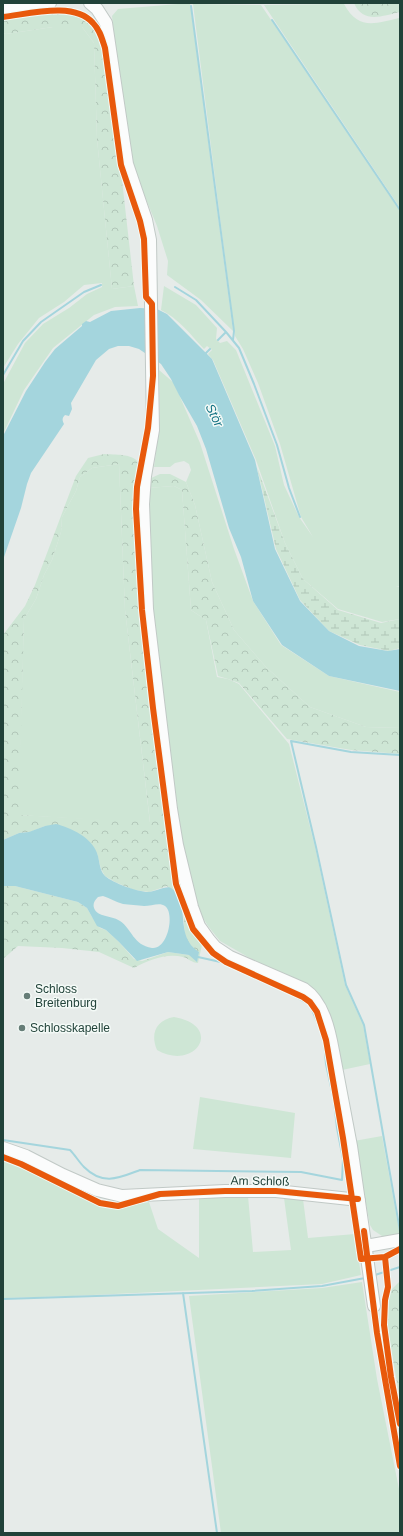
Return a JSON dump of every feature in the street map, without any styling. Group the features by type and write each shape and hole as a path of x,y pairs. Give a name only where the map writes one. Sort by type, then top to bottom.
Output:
{"main road":[{"path":"3,8 50,3"},
{"path":"97,5 106,23 127,164 138,194 149,232 152,304 153,430 145,476 143,504 147,609 170,802 177,845 192,907 203,932 216,947 230,957 304,989 311,994 322,1012 330,1035 351,1146 374,1306"},
{"name":"Am Schloß","path":"3,1148 26,1156 97,1190 122,1196 225,1191 276,1191 359,1200"},
{"path":"366,1246 400,1240"}],"green space":[{"path":"190,3 233,331 201,300 167,275 168,261 157,226 129,158 112,16 118,9"},
{"path":"354,3 400,3 400,12 374,17 368,16 362,14"},
{"path":"193,4 261,5 400,211 400,586 396,587 400,587 400,619 382,622 338,609 303,579 285,543 256,460 213,360 208,354 212,350 207,346 204,349 179,322 161,310 164,286 196,305 217,328 216,339 220,343 227,341 236,350 275,446 284,485 299,517 313,537 301,517 280,444 258,383 243,349 235,336"},
{"path":"344,4 355,18 367,23 382,22 399,18 400,20 400,208 264,5"},
{"path":"56,11 81,16 91,24 103,46 123,189 134,286 112,289 97,139 94,43 82,27 53,27 6,34 3,33 3,17"},
{"path":"53,27 82,27 94,43 97,139 112,289 134,286 138,306 115,307 94,315 53,348 24,390 3,434 3,384 25,343 43,324 69,308 87,294 102,287 102,283 84,285 64,302 39,318 18,344 3,368 3,33 6,34"},
{"path":"159,370 174,383 200,443 234,549 253,601 281,645 329,676 400,692 400,728 366,727 310,707 266,667 234,630 212,582 195,505 186,482 191,470 189,464 184,461 175,463 170,467 154,467 160,421"},
{"path":"104,454 123,455 136,460 139,463 134,510 141,613 176,885 193,930 202,945 198,963 183,957 170,956 146,962 134,968 99,952 62,948 18,946 3,959 3,886 15,886 78,902 87,908 100,928 106,930 134,959 142,961 168,952 189,955 195,950 190,945 185,934 181,904 167,886 149,892 134,890 115,882 105,876 101,869 97,853 45,826 30,832 19,833 3,840 3,635 25,606 35,585 76,476 88,458","holes":["119,464 125,610 150,822 19,815 24,619 36,599 44,575 52,560 61,532 62,517 76,491 80,477 92,468"]},
{"path":"119,464 125,610 150,823 18,815 24,619 36,599 44,575 52,560 61,532 62,517 76,491 80,477 92,468"},
{"path":"257,467 285,543 303,579 338,610 381,623 400,619 400,648 389,651 360,645 329,631 300,600 276,549"},
{"path":"160,474 170,474 186,482 195,505 212,582 234,630 266,667 310,707 366,727 400,728 400,754 351,750 287,739 239,683 218,676 206,620 191,610 182,490 174,486 147,488 149,479"},
{"path":"174,486 182,490 191,610 206,620 217,677 228,679 239,684 289,744 315,847 345,985 363,1025 370,1064 342,1070 320,999 312,988 248,957 220,941 208,926 197,908 190,885 161,710 149,608 147,488"},
{"path":"174,1017 189,1022 198,1029 201,1037 199,1045 193,1052 183,1055 171,1055 157,1050 154,1039 156,1029 163,1021"},
{"path":"200,1097 295,1113 291,1158 193,1149"},
{"path":"382,1136 400,1236 385,1238 373,1230 370,1225 354,1141"},
{"path":"3,1160 19,1165 100,1205 117,1208 149,1202 158,1229 199,1258 199,1198 248,1196 253,1252 291,1250 284,1198 303,1199 308,1238 355,1234 361,1275 322,1284 3,1298"},
{"path":"400,1281 400,1400 387,1325 389,1292"},
{"path":"362,1282 377,1379 400,1494 400,1533 221,1533 189,1296 322,1288"}],"water":[{"name":"Stör","path":"140,308 157,309 167,314 212,359 255,460 275,549 300,601 329,631 359,646 388,651 400,649 400,691 329,676 282,645 253,601 241,557 229,528 206,449 197,426 161,364 139,349 129,346 118,346 109,349 96,360 71,403 72,409 69,416 65,415 63,417 64,424 31,473 21,508 3,560 3,436 26,391 55,349 86,321 90,322 111,311"},
{"path":"56,824 80,834 94,847 103,874 119,884 144,892 151,892 167,887 171,888 177,894 181,902 184,928 187,937 191,945 199,952 197,962 189,955 168,952 137,961 106,930 97,926 87,908 78,902 15,886 3,886 3,840 19,833 29,832 45,826","holes":["103,896 123,904 144,906 161,904 165,906 168,910 170,923 166,937 162,943 158,947 152,948 141,944 120,921 97,912 94,906 95,902 98,897"]}],"waterway":[{"path":"191,6 234,331 233,340"},
{"path":"272,20 400,210"},
{"path":"3,375 23,341 41,322 84,292 101,285"},
{"path":"175,287 196,300 226,332 218,340"},
{"path":"226,332 239,348 254,384 277,445 289,488 300,517"},
{"path":"204,355 210,349"},
{"path":"400,755 351,752 291,741 346,985 364,1025 400,1231"},
{"path":"3,1140 70,1150 82,1165 91,1173 98,1177 111,1179 125,1176 140,1170 301,1172 342,1180 343,1159 334,1101 326,1064 324,1041 310,1005 284,990 225,963 198,957"},
{"path":"375,1275 400,1267"},
{"path":"3,1299 252,1291 322,1286 365,1278"},
{"path":"183,1293 217,1533"}],"cycle path":[{"path":"3,17 51,11 75,12 85,16 97,29 105,48 121,165 140,221 144,239 146,297 152,304 153,376 148,428 137,487 136,509 142,610 176,884 193,929 213,953 226,962 303,997 310,1002 317,1012 326,1040 343,1138 361,1259 385,1257 400,1249"},
{"path":"3,1157 21,1164 100,1203 118,1206 160,1194 225,1191 276,1191 358,1199"},
{"path":"364,1231 377,1333 400,1466"},
{"path":"385,1257 388,1287 385,1300 384,1325 391,1377 400,1424"}],"place":[{"name":"Schloss Breitenburg","path":"27,996"},
{"name":"Schlosskapelle","path":"22,1028"}]}
